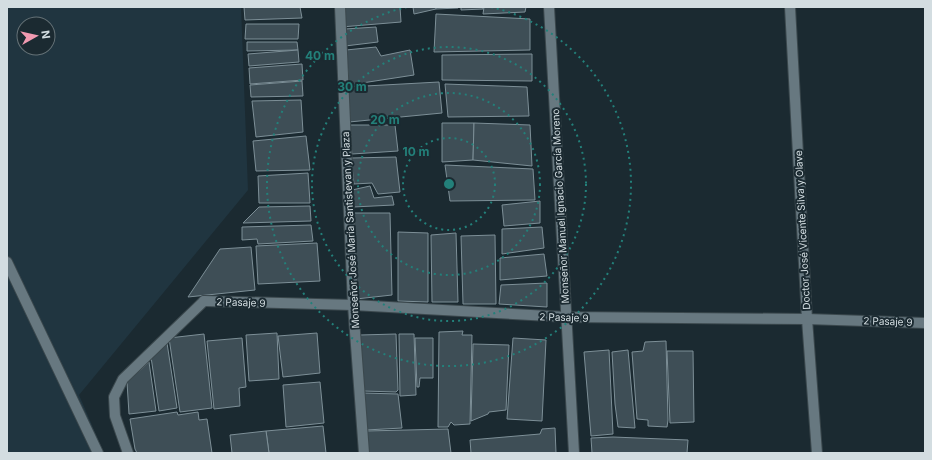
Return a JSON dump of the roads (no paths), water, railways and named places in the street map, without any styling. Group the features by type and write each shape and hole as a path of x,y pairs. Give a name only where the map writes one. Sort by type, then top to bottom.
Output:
{"street":[{"name":"Monseñor José María Santistevan y Plaza","path":"340,7 353,305 364,453"},
{"name":"Monseñor Manuel Ignacio García Moreno","path":"549,7 574,453"},
{"name":"Doctor José Vicente Silva y Olave","path":"790,7 807,319 817,453"},
{"path":"7,262 98,453"},
{"name":"2 Pasaje 9","path":"128,453 115,416 114,397 123,379 204,301 353,305 567,317 807,319 925,323"}]}
